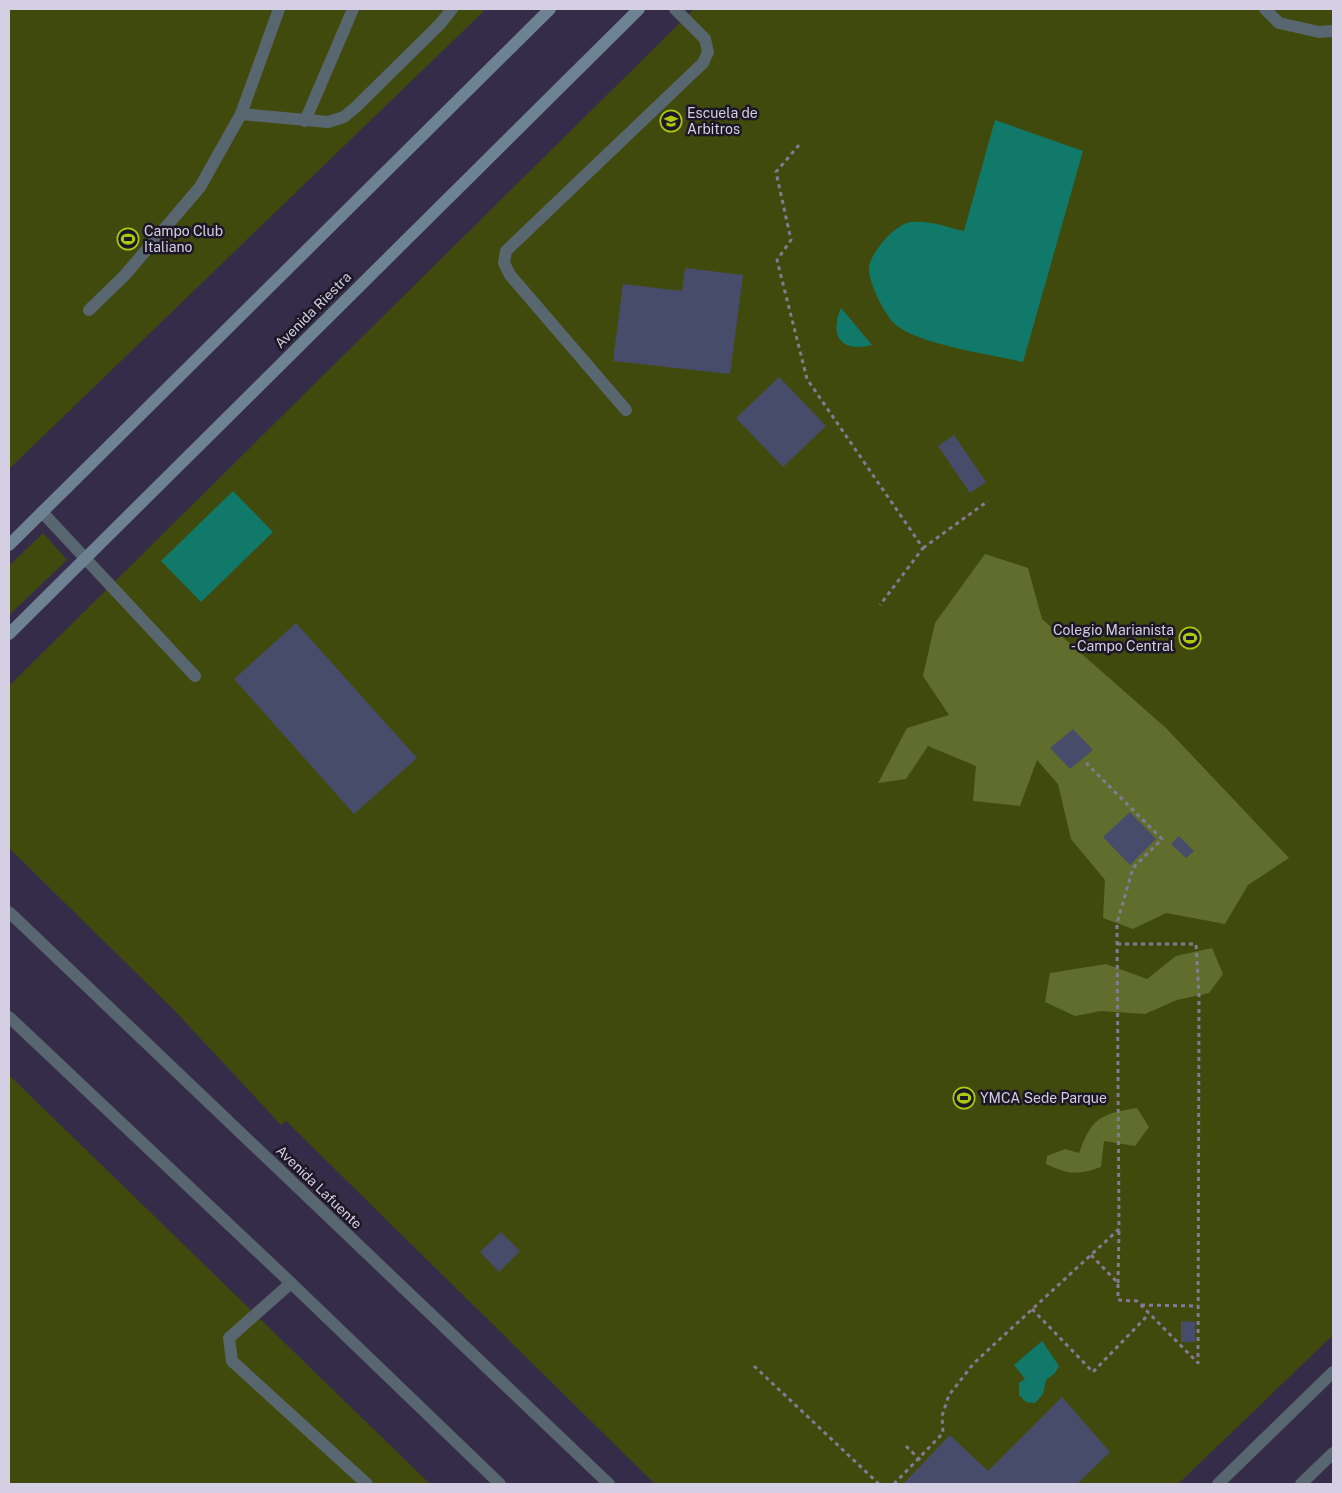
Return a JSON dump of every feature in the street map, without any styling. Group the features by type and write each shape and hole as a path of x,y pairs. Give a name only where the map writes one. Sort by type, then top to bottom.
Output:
{"main road":[{"path":"9,545 550,9"},
{"name":"Avenida Riestra","path":"9,634 85,556 639,9"}],"street":[{"path":"89,310 125,275 200,187 241,114 279,9"},
{"path":"305,121 353,9"},
{"path":"241,114 328,122 344,117 440,24 452,9"},
{"path":"626,410 510,275 504,263 506,251 703,63 708,52 705,39 675,9"},
{"path":"1265,9 1279,23 1319,32 1333,31"},
{"path":"42,512 196,676"},
{"name":"Avenida Lafuente","path":"9,912 608,1484"},
{"path":"9,1017 291,1283 500,1484"},
{"path":"291,1283 229,1338 232,1360 367,1484"},
{"path":"1218,1484 1333,1372"},
{"path":"1301,1484 1333,1452"}],"path":[{"path":"799,146 776,172 791,240 777,260 807,379 923,548"},
{"path":"880,605 923,548 988,500"},
{"path":"1086,763 1162,839 1133,868 1117,923 1117,944 1119,1229 1118,1300 1137,1301 1198,1364 1199,995 1196,944 1117,944"},
{"path":"894,1484 944,1432 942,1416 949,1395 974,1362 1119,1229"},
{"path":"1091,1255 1118,1283"},
{"path":"1140,1305 1198,1306"},
{"path":"1032,1309 1093,1372 1149,1314"},
{"path":"754,1366 879,1484"},
{"path":"906,1446 922,1463"}],"shaded area":[{"name":"Campo Club Italiano","path":"9,9 486,9 9,469"},
{"path":"694,9 1333,9 1333,1335 1178,1484 655,1484 286,1121 281,1125 175,1011 9,848 9,686"},
{"path":"995,120 1083,151 1023,362 938,343 907,332 896,325 887,314 874,290 869,273 870,263 878,248 889,235 904,224 925,222 964,231"},
{"path":"841,308 872,345 852,347 840,340 836,327"},
{"path":"233,491 273,532 201,602 161,561"},
{"path":"43,533 67,560 9,615 9,566"},
{"path":"985,554 1028,568 1042,619 1166,728 1289,858 1248,885 1225,924 1166,913 1133,929 1103,918 1105,880 1071,839 1058,784 1037,760 1020,806 973,801 976,766 928,746 906,779 878,783 907,728 949,715 923,676 935,623"},
{"path":"1212,948 1223,974 1209,993 1177,1000 1145,1014 1101,1011 1075,1016 1045,1002 1050,973 1106,964 1147,979 1176,956"},
{"path":"9,1075 430,1484 9,1484"},
{"path":"1137,1108 1149,1127 1135,1146 1104,1141 1101,1167 1073,1173 1046,1164 1047,1156 1065,1149 1079,1153 1088,1132 1099,1119 1115,1112"},
{"path":"1042,1341 1059,1366 1055,1373 1046,1380 1043,1394 1035,1403 1026,1402 1019,1395 1019,1383 1025,1379 1014,1365"}],"building":[{"path":"685,268 743,275 730,374 613,361 623,284 682,291"},
{"path":"779,377 826,426 783,467 736,418"},
{"path":"954,435 986,482 970,493 938,446"},
{"path":"296,623 417,758 354,814 234,679"},
{"path":"1073,729 1093,750 1070,769 1050,748"},
{"path":"1130,812 1156,839 1130,865 1103,837"},
{"path":"1179,836 1194,851 1186,858 1171,844"},
{"path":"501,1232 520,1251 499,1272 480,1252"},
{"path":"1181,1321 1195,1322 1195,1342 1181,1342"},
{"path":"1062,1397 1110,1452 1077,1484 903,1484 950,1435 988,1471"}],"place":[{"name":"Escuela de Arbitros","path":"671,121"},
{"name":"Campo Club Italiano","path":"128,239"},
{"name":"Colegio Marianista - Campo Central","path":"1190,638"},
{"name":"YMCA Sede Parque","path":"964,1098"}]}
